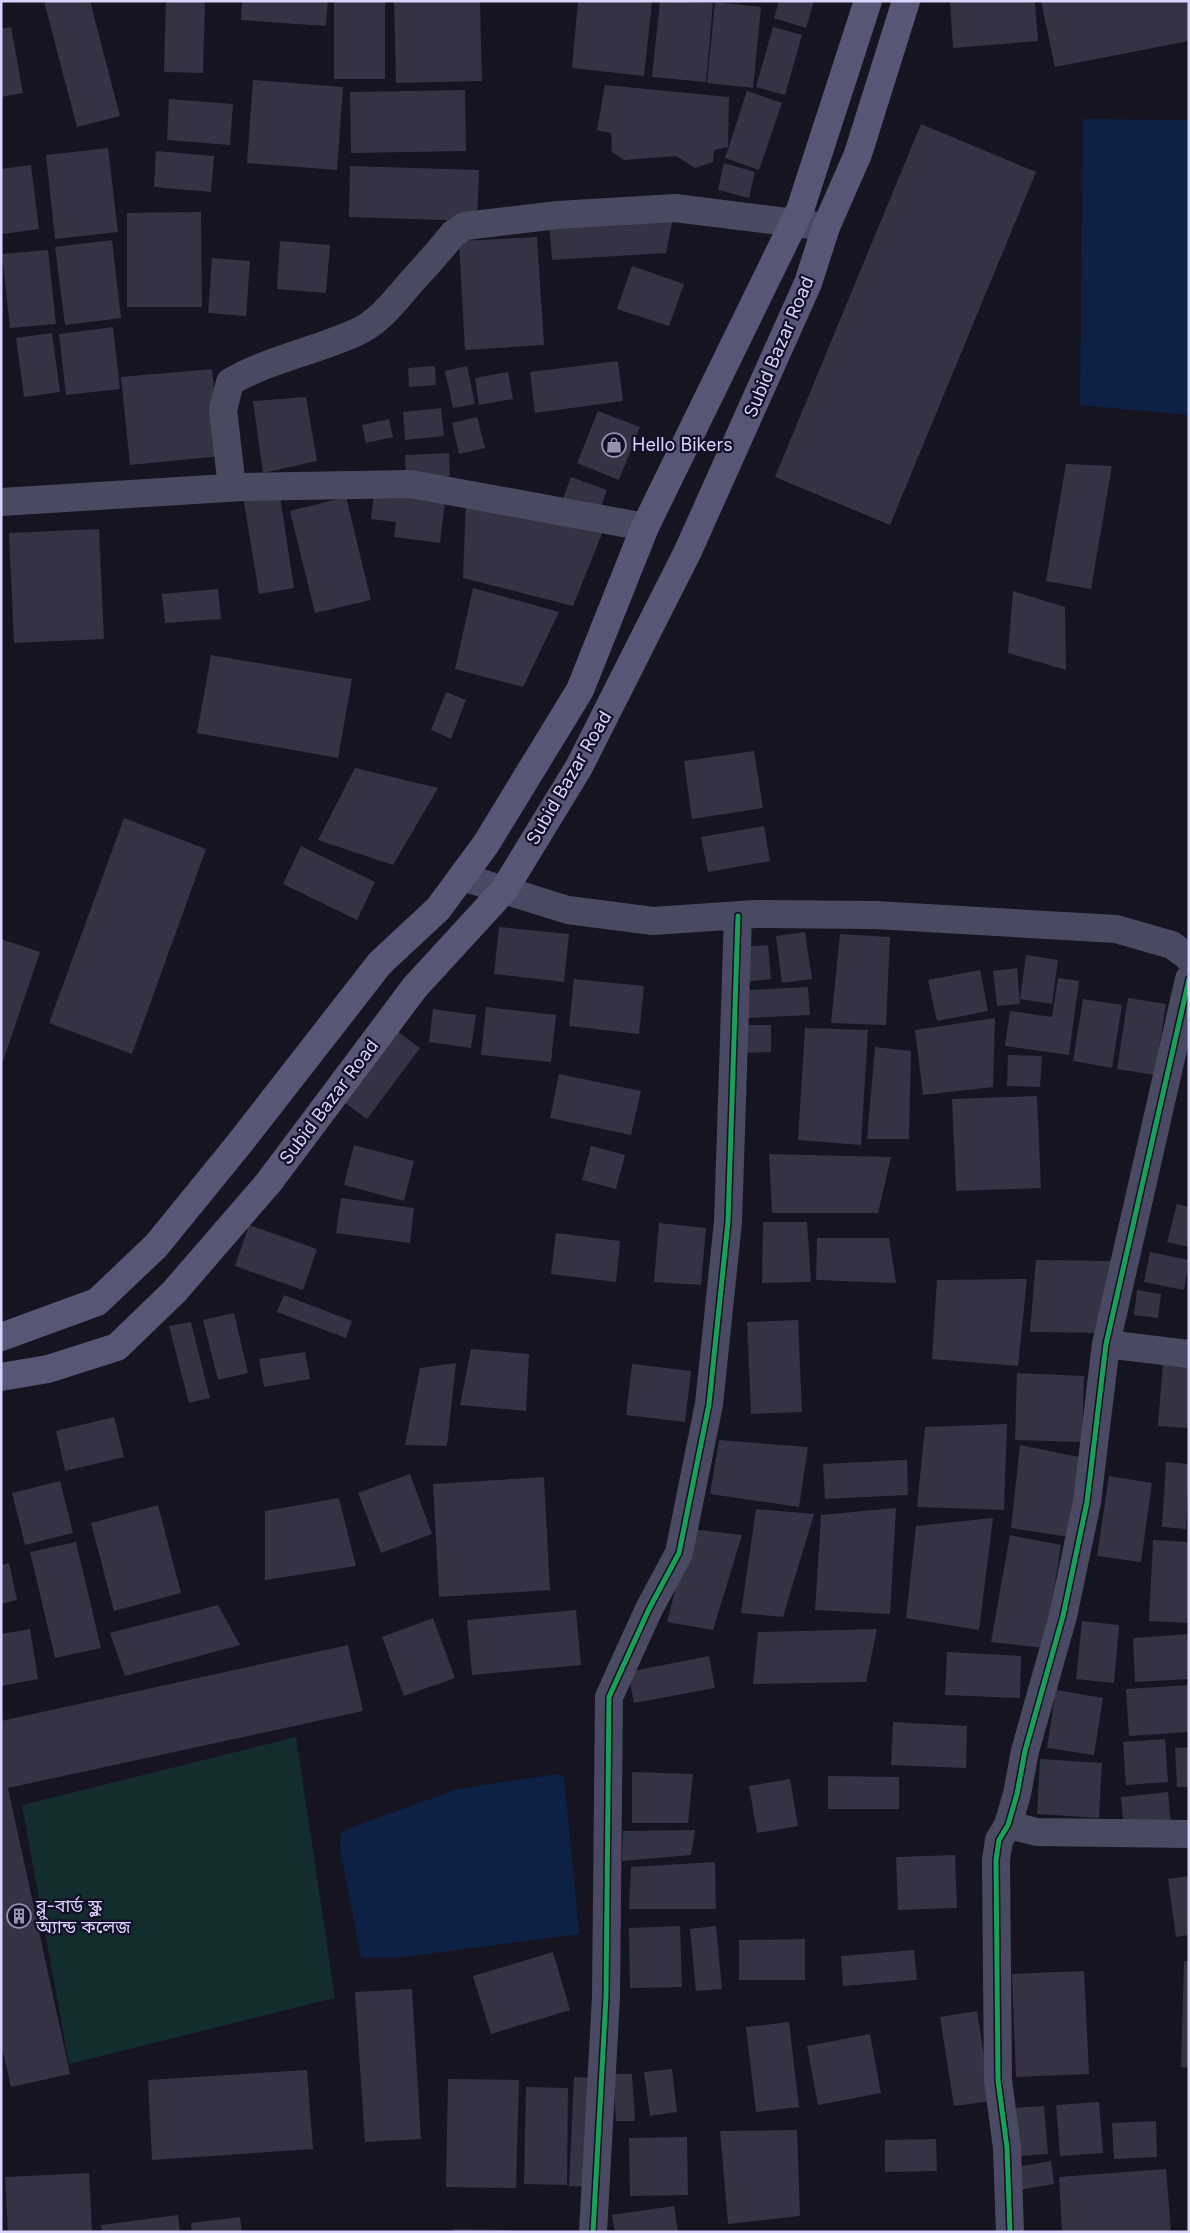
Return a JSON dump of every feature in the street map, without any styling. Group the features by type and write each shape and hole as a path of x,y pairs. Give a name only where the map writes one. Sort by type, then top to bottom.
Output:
{"main road":[{"name":"Subid Bazar Road","path":"1,1338 97,1302 156,1246 239,1144 380,963 438,908 486,844 580,690 646,527 794,223 821,149 868,1"},
{"name":"Subid Bazar Road","path":"1,1377 48,1369 117,1347 174,1292 269,1182 415,986 504,890 579,767 688,551 808,283 826,227 858,154 906,1"}],"street":[{"path":"232,487 223,410 230,382 252,369 274,363 358,331 373,322 388,309 453,234 465,226 558,215 675,208 826,227"},
{"path":"1,502 232,487 412,484 646,527"},
{"path":"462,877 568,910 653,921 738,916 876,915 1116,929 1172,945 1189,958"},
{"path":"593,2232 606,1997 609,1697 649,1609 680,1553 709,1404 728,1222 738,916"},
{"path":"1010,2232 1008,2148 998,2080 996,1860 999,1840 1008,1825 1017,1794 1025,1751 1063,1616 1087,1502 1106,1344 1189,979"},
{"path":"1106,1344 1189,1354"},
{"path":"1008,1825 1037,1832 1189,1834"}],"green space":[{"path":"296,1737 335,1998 69,2064 22,1805"}],"water":[{"path":"1083,119 1189,120 1189,415 1080,405"},
{"path":"557,1774 564,1776 579,1934 404,1957 361,1957 340,1849 341,1834 347,1829 458,1789"}],"building":[{"path":"44,1 90,1 120,116 77,127"},
{"path":"166,1 205,1 203,73 164,72"},
{"path":"242,1 328,1 326,26 241,20"},
{"path":"334,1 385,1 385,79 334,79"},
{"path":"394,1 480,1 482,81 396,83"},
{"path":"578,1 652,2 644,76 572,68"},
{"path":"660,1 713,3 706,82 652,77"},
{"path":"779,1 814,1 806,28 774,18"},
{"path":"950,1 1035,1 1038,41 953,48"},
{"path":"1041,1 1189,1 1189,41 1055,67"},
{"path":"715,2 761,7 753,88 707,83"},
{"path":"11,27 23,93 1,97 1,29"},
{"path":"773,27 802,35 785,95 756,87"},
{"path":"253,80 343,87 337,170 247,163"},
{"path":"605,85 729,97 728,147 714,150 713,162 695,168 676,156 624,160 612,152 611,133 597,130"},
{"path":"465,90 466,151 351,153 350,92"},
{"path":"747,91 782,103 759,170 725,158"},
{"path":"169,99 233,104 230,145 167,140"},
{"path":"921,124 1036,172 890,525 775,477"},
{"path":"108,148 118,232 55,239 46,155"},
{"path":"156,151 214,156 211,192 154,187"},
{"path":"724,163 755,172 749,198 718,190"},
{"path":"31,165 39,229 2,234 1,169"},
{"path":"350,166 479,170 477,221 349,217"},
{"path":"201,212 202,307 127,307 127,213"},
{"path":"673,218 666,253 552,260 549,222"},
{"path":"537,237 544,345 465,350 459,241"},
{"path":"112,240 121,318 65,325 55,247"},
{"path":"280,241 330,245 326,293 277,289"},
{"path":"48,250 56,324 10,328 2,254"},
{"path":"212,258 250,261 246,316 208,313"},
{"path":"632,266 684,284 669,326 617,309"},
{"path":"113,327 120,389 66,395 59,334"},
{"path":"52,333 60,392 24,397 16,338"},
{"path":"618,361 623,401 535,413 530,372"},
{"path":"435,366 436,385 409,387 408,368"},
{"path":"467,366 475,404 453,408 445,371"},
{"path":"212,369 221,456 130,465 121,377"},
{"path":"508,372 513,399 479,405 475,378"},
{"path":"306,397 317,461 263,473 253,401"},
{"path":"441,408 444,436 405,440 403,412"},
{"path":"598,411 640,427 619,480 577,463"},
{"path":"477,417 485,448 459,454 452,423"},
{"path":"389,419 393,437 366,443 362,425"},
{"path":"449,453 450,476 406,478 405,455"},
{"path":"1066,464 1112,466 1091,589 1046,581"},
{"path":"571,477 607,490 599,512 563,499"},
{"path":"279,490 294,588 259,594 243,496"},
{"path":"374,493 445,501 440,543 394,537 396,522 371,519"},
{"path":"346,497 371,600 315,613 290,511"},
{"path":"466,500 607,521 573,606 463,578"},
{"path":"99,529 104,639 14,643 9,533"},
{"path":"473,588 559,612 523,687 455,669"},
{"path":"218,589 221,619 165,623 162,594"},
{"path":"1013,591 1065,607 1066,670 1008,653"},
{"path":"211,655 352,679 338,758 197,733"},
{"path":"446,692 466,700 451,739 431,730"},
{"path":"754,751 763,808 692,819 684,761"},
{"path":"355,768 438,788 393,865 318,840"},
{"path":"124,818 206,849 132,1054 49,1023"},
{"path":"764,826 770,861 708,872 701,837"},
{"path":"301,846 375,882 357,920 283,884"},
{"path":"499,927 569,934 564,982 494,974"},
{"path":"805,932 812,979 782,983 776,936"},
{"path":"840,934 890,937 886,1025 831,1023"},
{"path":"1,939 40,952 2,1064 1,1064"},
{"path":"768,945 771,979 745,982 741,947"},
{"path":"1026,955 1058,960 1052,1004 1020,999"},
{"path":"1017,968 1020,1004 997,1006 993,971"},
{"path":"980,970 988,1011 937,1021 928,980"},
{"path":"1058,978 1079,981 1069,1055 1005,1046 1010,1011 1052,1017"},
{"path":"574,979 644,986 639,1034 569,1026"},
{"path":"808,987 810,1015 747,1018 746,990"},
{"path":"1128,998 1166,1004 1155,1075 1117,1069"},
{"path":"1083,999 1122,1005 1112,1068 1073,1061"},
{"path":"486,1007 556,1015 551,1062 481,1055"},
{"path":"433,1009 476,1015 471,1048 429,1042"},
{"path":"995,1018 993,1087 923,1095 915,1030"},
{"path":"744,1025 771,1025 771,1052 744,1053"},
{"path":"805,1028 868,1030 861,1145 798,1140"},
{"path":"397,1031 420,1048 367,1119 344,1102"},
{"path":"875,1047 911,1051 909,1139 867,1139"},
{"path":"1008,1055 1042,1056 1040,1087 1007,1086"},
{"path":"559,1074 641,1091 631,1135 550,1118"},
{"path":"1037,1096 1041,1188 956,1191 952,1099"},
{"path":"354,1145 414,1161 404,1201 344,1185"},
{"path":"591,1146 625,1155 616,1189 582,1180"},
{"path":"769,1154 891,1157 878,1213 772,1213"},
{"path":"341,1198 414,1208 410,1243 336,1233"},
{"path":"1177,1204 1189,1207 1189,1247 1167,1242"},
{"path":"763,1222 807,1222 811,1282 762,1283"},
{"path":"659,1223 706,1228 701,1285 654,1282"},
{"path":"249,1225 317,1249 303,1290 235,1266"},
{"path":"556,1233 620,1241 616,1282 551,1274"},
{"path":"817,1238 889,1238 896,1283 816,1280"},
{"path":"1150,1252 1189,1260 1184,1290 1144,1282"},
{"path":"1036,1260 1111,1261 1103,1333 1030,1332"},
{"path":"1027,1279 1018,1366 932,1359 937,1280"},
{"path":"1137,1290 1161,1294 1158,1318 1134,1315"},
{"path":"284,1295 352,1321 346,1338 277,1312"},
{"path":"234,1313 248,1373 218,1380 203,1320"},
{"path":"798,1320 802,1412 751,1414 747,1322"},
{"path":"191,1322 210,1398 189,1403 169,1326"},
{"path":"471,1349 529,1354 526,1411 460,1405"},
{"path":"305,1352 310,1379 264,1387 259,1359"},
{"path":"1163,1361 1189,1365 1189,1428 1158,1426"},
{"path":"456,1363 447,1446 405,1445 420,1368"},
{"path":"632,1364 691,1371 685,1422 626,1415"},
{"path":"1017,1373 1084,1376 1082,1442 1015,1440"},
{"path":"114,1417 124,1457 65,1471 56,1431"},
{"path":"1007,1424 1004,1510 917,1507 925,1427"},
{"path":"719,1440 808,1447 799,1507 710,1494"},
{"path":"1020,1445 1089,1459 1069,1537 1011,1528"},
{"path":"907,1460 908,1495 825,1499 823,1464"},
{"path":"1166,1462 1189,1464 1186,1529 1162,1527"},
{"path":"410,1474 432,1534 381,1553 358,1493"},
{"path":"1109,1476 1152,1483 1141,1562 1097,1556"},
{"path":"544,1477 550,1590 439,1597 433,1484"},
{"path":"60,1481 73,1533 25,1545 12,1493"},
{"path":"339,1498 356,1566 265,1580 265,1511"},
{"path":"158,1505 181,1593 114,1611 91,1523"},
{"path":"896,1508 890,1614 815,1610 821,1515"},
{"path":"756,1509 814,1514 783,1617 741,1613"},
{"path":"993,1518 979,1630 906,1618 916,1526"},
{"path":"691,1529 742,1535 713,1630 667,1622"},
{"path":"1010,1535 1061,1545 1045,1648 991,1642"},
{"path":"1153,1540 1189,1542 1189,1623 1149,1621"},
{"path":"76,1542 101,1648 55,1658 30,1552"},
{"path":"9,1563 17,1600 1,1604 1,1565"},
{"path":"218,1605 240,1645 125,1676 110,1633"},
{"path":"576,1610 581,1665 472,1675 467,1620"},
{"path":"433,1618 455,1678 404,1696 382,1637"},
{"path":"1082,1621 1119,1625 1114,1683 1076,1679"},
{"path":"30,1629 38,1679 1,1686 1,1634"},
{"path":"877,1629 866,1682 753,1684 758,1632"},
{"path":"1189,1634 1189,1679 1135,1682 1133,1638"},
{"name":"ব্লু-বার্ড স্কুল অ্যান্ড কলেজ","path":"348,1645 363,1711 8,1788 70,2074 11,2087 1,2044 1,1721"},
{"path":"947,1652 1021,1656 1020,1698 945,1695"},
{"path":"709,1656 715,1688 634,1703 628,1672"},
{"path":"1189,1685 1189,1732 1129,1736 1126,1689"},
{"path":"1056,1690 1103,1698 1094,1755 1047,1748"},
{"path":"893,1722 967,1726 966,1768 891,1765"},
{"path":"1165,1739 1168,1782 1126,1785 1123,1742"},
{"path":"1189,1747 1189,1787 1177,1787 1175,1748"},
{"path":"1040,1759 1102,1763 1099,1818 1037,1814"},
{"path":"632,1772 693,1774 688,1823 632,1823"},
{"path":"828,1776 899,1777 899,1809 828,1809"},
{"path":"790,1779 798,1826 757,1833 749,1786"},
{"path":"1168,1792 1171,1825 1124,1830 1121,1797"},
{"path":"695,1830 691,1855 622,1861 623,1831"},
{"path":"955,1855 957,1908 898,1910 896,1857"},
{"path":"715,1862 716,1909 629,1909 631,1867"},
{"path":"1189,1876 1189,1935 1176,1937 1168,1879"},
{"path":"680,1926 682,1987 630,1988 629,1928"},
{"path":"716,1926 722,1989 696,1991 690,1929"},
{"path":"805,1939 805,1980 739,1980 739,1940"},
{"path":"914,1950 917,1980 843,1986 841,1956"},
{"path":"553,1952 570,2010 491,2034 473,1976"},
{"path":"1184,1961 1189,1961 1189,2068 1181,2067"},
{"path":"1084,1971 1089,2074 1016,2077 1012,1974"},
{"path":"412,1989 421,2139 365,2142 355,1992"},
{"path":"977,2011 991,2101 954,2106 940,2017"},
{"path":"789,2022 799,2107 756,2112 746,2027"},
{"path":"870,2034 881,2093 818,2105 807,2046"},
{"path":"672,2069 677,2112 650,2116 644,2072"},
{"path":"307,2070 313,2149 152,2160 148,2080"},
{"path":"613,2074 632,2074 635,2121 616,2121"},
{"path":"574,2077 597,2078 592,2187 569,2186"},
{"path":"448,2079 519,2080 516,2188 446,2187"},
{"path":"526,2087 568,2088 567,2185 524,2184"},
{"path":"1099,2102 1103,2153 1060,2156 1056,2105"},
{"path":"1044,2106 1048,2154 1019,2156 1014,2108"},
{"path":"1156,2121 1157,2157 1114,2159 1112,2123"},
{"path":"797,2130 800,2216 728,2224 720,2131"},
{"path":"687,2137 688,2195 630,2196 629,2138"},
{"path":"936,2139 937,2171 885,2172 885,2140"},
{"path":"1051,2161 1054,2184 1019,2190 1016,2167"},
{"path":"1166,2169 1171,2232 1062,2232 1059,2177"},
{"path":"89,2173 92,2232 8,2232 5,2177"},
{"path":"674,2206 678,2232 615,2232 612,2215"},
{"path":"178,2215 180,2232 102,2232 101,2225"},
{"path":"240,2217 242,2232 192,2232 191,2223"},
{"path":"453,2229 512,2230 512,2232 453,2232"}],"cycle path":[{"path":"593,2232 606,1997 609,1697 649,1609 679,1553 709,1404 728,1222 738,916"},
{"path":"1010,2232 1007,2148 998,2080 996,1860 999,1840 1008,1825 1017,1794 1025,1751 1063,1616 1087,1502 1106,1344 1189,979"}],"place":[{"name":"Hello Bikers","path":"614,445"},
{"name":"ব্লু-বার্ড স্কুল অ্যান্ড কলেজ","path":"19,1916"}]}
